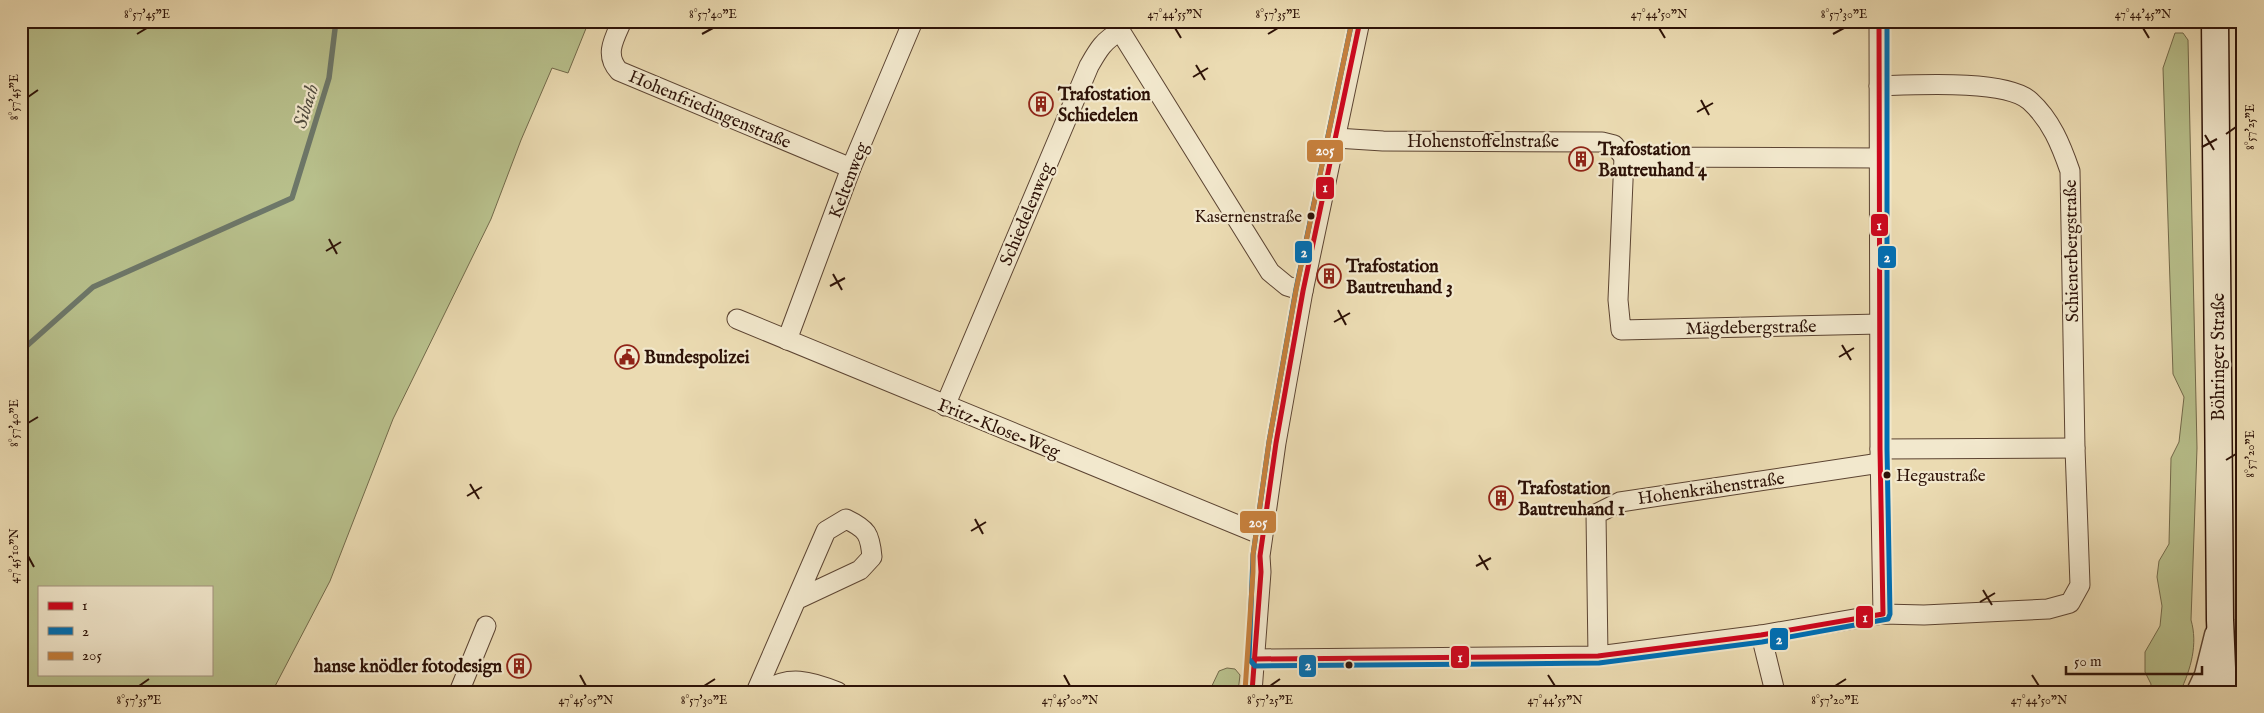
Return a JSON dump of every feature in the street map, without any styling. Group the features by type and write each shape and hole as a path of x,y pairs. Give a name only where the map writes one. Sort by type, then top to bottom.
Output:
{"main road":[{"name":"Böhringer Straße","path":"2215,21 2220,620 2223,692"}],"street":[{"name":"Hohenfriedingenstraße","path":"622,21 611,48 613,65 619,71 851,168"},
{"name":"Keltenweg","path":"787,340 851,168 913,21"},
{"path":"1252,692 1256,659 1262,535 1303,291 1360,21"},
{"path":"1256,659 1598,656 1761,635 1883,614 1880,456 1879,21"},
{"path":"1117,26 1270,272 1287,286 1303,291"},
{"name":"Schiedelenweg","path":"945,406 1089,66 1099,48 1111,36 1117,26"},
{"name":"Schienerbergstraße","path":"1879,86 1960,84 2010,92 2029,100 2047,121 2060,142 2070,171 2075,448 2080,585 2070,603 2048,609 1924,615 1883,614"},
{"name":"Hohenstoffelnstraße","path":"1336,138 1384,141 1602,142 1614,145 1624,157"},
{"path":"1624,157 1880,158"},
{"name":"Mägdebergstraße","path":"1624,157 1618,300 1621,330 1880,324"},
{"name":"Fritz-Klose-Weg","path":"737,319 1262,535"},
{"path":"1880,456 2075,448"},
{"name":"Hohenkrähenstraße","path":"1598,656 1596,514 1620,502 1880,456"},
{"path":"756,692 796,600 826,531 846,519 861,526 870,538 872,557 860,570 796,600"},
{"path":"2198,692 2206,675 2220,620"},
{"path":"459,692 486,626"},
{"path":"1761,635 1775,692"},
{"path":"763,692 779,682 798,679 815,682 838,692"}],"green space":[{"path":"21,21 589,21 568,73 552,68 521,140 491,219 393,419 330,581 272,692 21,692"},
{"path":"2175,33 2183,33 2188,40 2197,448 2191,620 2194,638 2190,665 2180,692 2150,692 2151,684 2145,672 2145,652 2160,626 2162,606 2157,577 2159,561 2169,544 2171,458 2179,442 2184,397 2173,374 2163,68"},
{"path":"2240,538 2243,545 2243,632"},
{"path":"1227,668 1235,669 1240,675 1238,692 1209,692 1219,671"}],"waterway":[{"name":"Sibach","path":"21,351 93,287 292,198 329,78 336,21"}],"transit line":[{"name":"2","path":"1352,21 1296,289 1269,442 1253,555 1249,659 1255,666 1599,663 1762,642 1888,619 1890,614 1887,449 1887,21"},
{"name":"205","path":"1245,691 1253,555 1269,442 1296,290 1352,21"},
{"name":"1","path":"1252,692 1261,572 1260,556 1276,443 1303,291 1360,21"},
{"name":"1","path":"1256,659 1598,656 1761,635 1883,614 1880,449 1879,21"}],"place":[{"name":"Trafostation Schiedelen","path":"1041,104"},
{"name":"Trafostation Bautreuhand 4","path":"1581,159"},
{"name":"Kasernenstraße","path":"1311,216"},
{"name":"Trafostation Bautreuhand 3","path":"1329,276"},
{"name":"Bundespolizei","path":"627,357"},
{"name":"Hegaustraße","path":"1887,475"},
{"name":"Trafostation Bautreuhand 1","path":"1501,498"},
{"name":"hanse knödler fotodesign","path":"519,666"}]}
